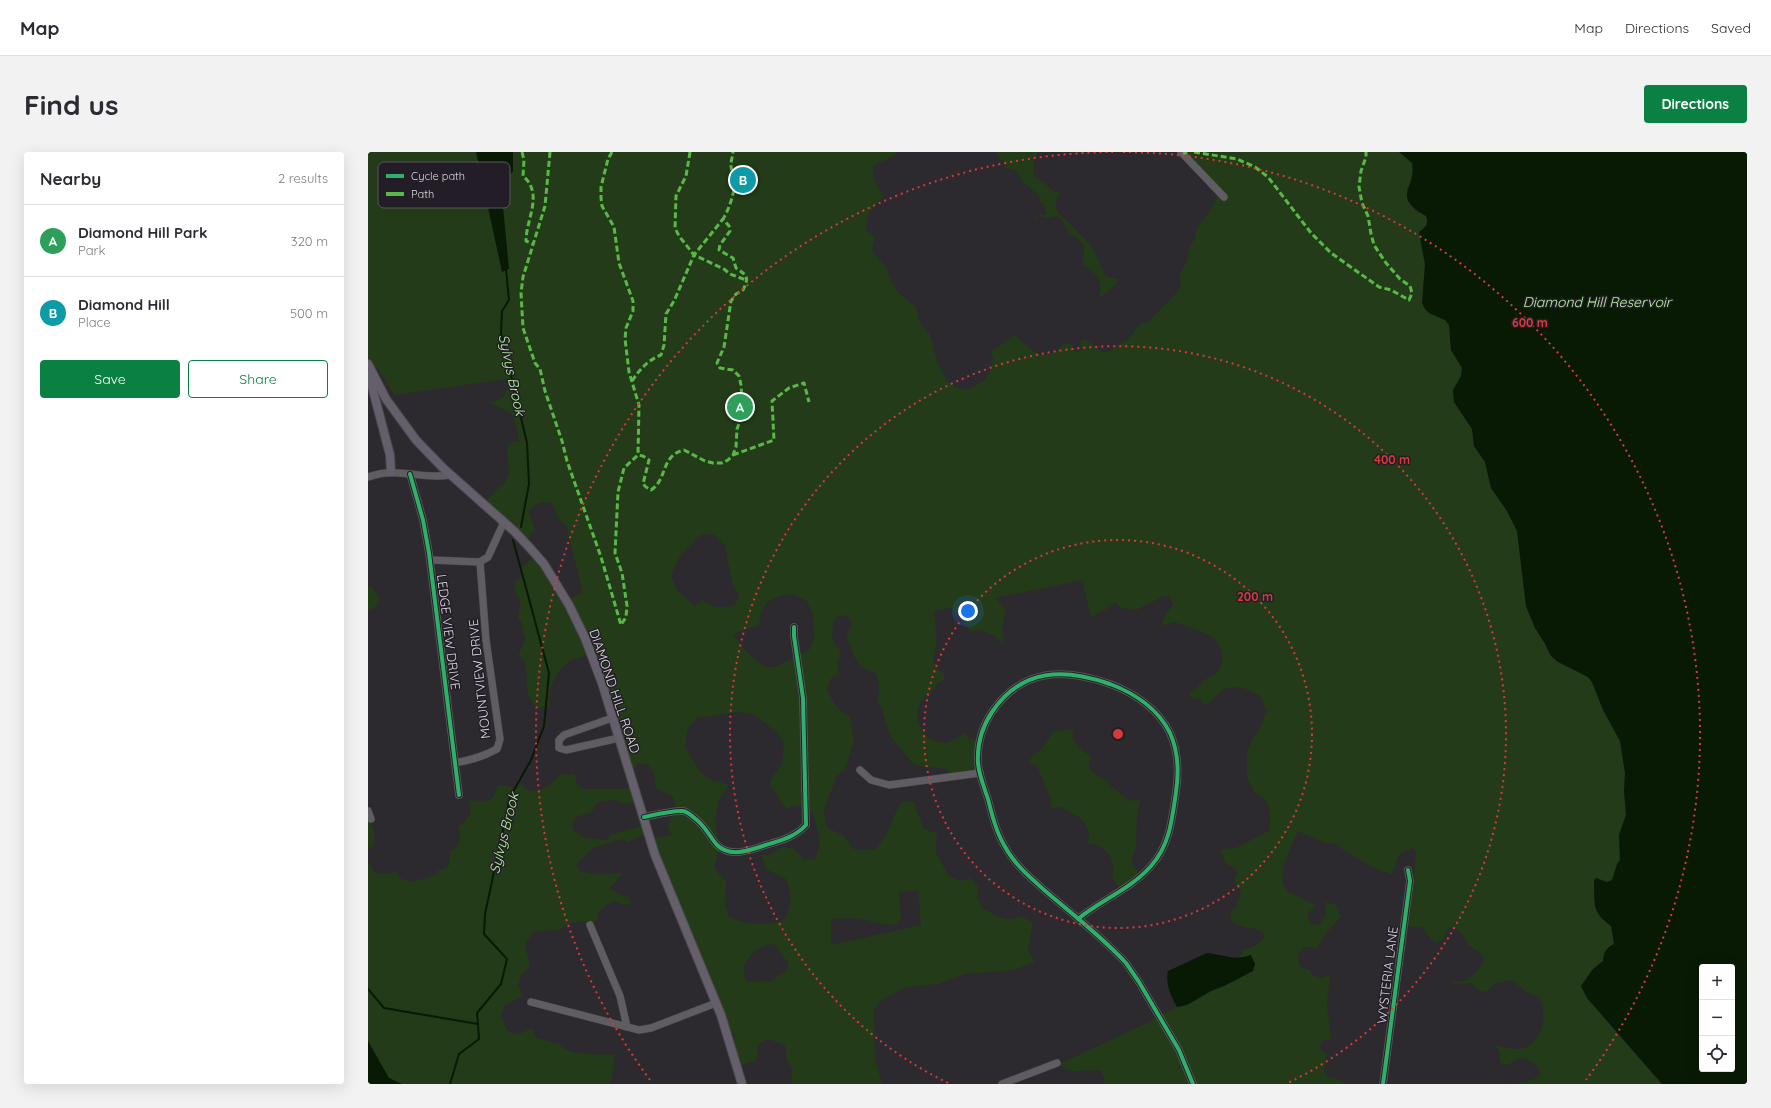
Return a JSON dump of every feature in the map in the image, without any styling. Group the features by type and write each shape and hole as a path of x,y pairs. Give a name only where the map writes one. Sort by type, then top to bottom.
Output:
{"main road":[{"path":"368,365 390,455 391,472"},
{"name":"DIAMOND HILL ROAD","path":"368,365 396,415 416,440 450,475 516,533 544,564 569,605 594,661 655,855 716,1003 731,1044 742,1084"}],"street":[{"path":"1181,152 1224,197"},
{"path":"368,477 391,472 437,477 450,475"},
{"name":"LEDGE VIEW DRIVE","path":"410,474 423,520 430,560 459,794"},
{"path":"430,560 480,562 488,557 504,522"},
{"name":"MOUNTVIEW DRIVE","path":"455,763 472,760 487,755 497,749 500,739 486,640 480,562"},
{"path":"644,817 682,811 691,814 705,828 718,846 729,852 750,850 799,833 806,825 803,698 794,627"},
{"path":"1078,919 1096,905 1138,879 1151,867 1165,846 1171,830 1178,778 1178,766 1174,743 1163,722 1155,712 1136,698 1117,687 1095,679 1065,674 1047,675 1035,678 1014,690 1000,702 989,717 984,728 978,752 980,774 1000,838 1010,854 1030,877 1115,952 1133,972 1179,1050 1194,1084"},
{"path":"612,718 564,735 559,740 559,748 566,750 619,738"},
{"path":"860,770 871,780 889,785 980,774"},
{"path":"368,811 371,819"},
{"name":"WYSTERIA LANE","path":"1383,1084 1410,881 1408,870"},
{"path":"590,924 620,996 627,1027"},
{"path":"531,1002 639,1030 651,1028 716,1003"},
{"path":"1002,1084 1057,1063"}],"green space":[{"path":"368,152 900,152 877,163 873,167 874,179 883,196 868,214 866,229 875,237 872,251 886,267 892,283 900,294 916,307 920,324 930,334 937,361 947,380 956,387 967,390 984,381 990,371 993,358 991,351 1013,335 1039,354 1051,354 1064,343 1071,344 1076,352 1080,351 1080,341 1086,339 1100,351 1106,353 1128,339 1141,323 1148,322 1179,290 1181,283 1179,277 1187,261 1190,245 1195,239 1196,229 1212,208 1219,191 1182,152 1399,152 1409,160 1414,168 1411,183 1407,189 1413,209 1426,216 1427,219 1426,225 1419,232 1425,264 1422,303 1429,313 1445,320 1449,325 1451,350 1462,367 1461,376 1453,390 1454,402 1472,429 1474,446 1485,462 1491,488 1507,511 1517,531 1526,606 1535,628 1551,656 1558,662 1588,677 1592,682 1603,710 1620,741 1625,773 1624,791 1626,815 1619,835 1620,860 1617,864 1613,880 1607,882 1599,881 1599,917 1611,926 1614,944 1604,953 1603,961 1593,969 1581,986 1587,998 1662,1084 1508,1084 1529,1081 1540,1075 1536,1066 1523,1058 1518,1058 1506,1065 1500,1062 1500,1053 1494,1044 1507,1048 1518,1049 1527,1047 1532,1043 1539,1035 1543,1021 1543,1011 1539,997 1526,992 1512,980 1494,984 1487,992 1480,991 1471,983 1452,983 1453,980 1467,980 1484,961 1482,954 1467,944 1457,929 1449,927 1443,939 1437,943 1431,939 1422,927 1406,926 1415,863 1416,853 1414,848 1402,852 1399,855 1392,874 1376,869 1343,850 1336,844 1325,843 1298,831 1285,864 1283,881 1285,888 1291,893 1307,900 1315,906 1308,914 1309,922 1313,925 1319,924 1326,916 1325,902 1336,905 1341,916 1324,936 1318,948 1305,947 1301,951 1298,958 1300,967 1310,970 1312,975 1321,978 1330,975 1327,1004 1331,1039 1324,1040 1319,1046 1327,1055 1324,1070 1327,1077 1336,1078 1345,1084 1104,1084 1104,1077 1101,1071 1074,1071 1064,1068 1059,1064 1158,1018 1172,1009 1187,1005 1211,991 1253,971 1251,955 1240,959 1242,951 1258,944 1265,937 1262,931 1238,925 1231,920 1230,911 1236,907 1241,892 1234,879 1237,875 1235,869 1225,863 1220,850 1238,847 1270,830 1270,813 1267,803 1265,799 1255,793 1247,778 1247,752 1252,739 1258,733 1266,711 1261,697 1245,689 1233,688 1222,691 1206,706 1199,699 1190,697 1190,693 1204,680 1216,673 1220,668 1222,655 1220,647 1216,641 1204,632 1175,622 1160,626 1173,604 1168,596 1162,597 1136,610 1120,608 1116,603 1114,603 1109,608 1091,618 1083,580 995,598 1006,609 1002,628 1004,645 995,636 979,629 971,632 957,613 949,608 934,611 937,640 933,662 935,666 944,674 944,680 941,681 931,693 922,700 918,710 918,721 920,727 927,736 934,740 946,743 958,738 963,733 969,738 980,740 979,775 951,779 947,769 934,767 928,768 913,764 890,736 880,704 877,702 879,687 875,672 863,668 855,657 846,635 851,627 851,621 846,616 839,615 833,622 832,637 841,652 837,662 839,674 832,677 827,688 836,705 850,717 854,741 845,770 836,776 825,807 824,813 827,827 845,837 853,849 874,850 887,833 902,801 915,802 915,806 924,829 938,834 936,841 936,853 949,876 960,881 970,878 979,887 977,896 983,909 1007,919 1022,916 1033,923 1028,950 1035,962 1015,970 965,974 938,984 907,987 882,1000 874,1010 875,1058 882,1084 792,1084 792,1068 787,1061 786,1048 783,1044 767,1039 759,1044 756,1061 738,1066 732,1049 735,1034 727,1031 711,990 715,983 707,980 650,839 672,835 667,827 677,810 673,797 656,788 654,773 648,765 638,763 630,773 590,654 569,661 558,672 549,691 549,705 540,709 529,697 526,668 522,658 518,655 526,639 522,623 518,618 520,601 514,590 516,580 520,578 523,573 522,567 536,556 568,599 582,593 582,589 566,525 561,522 552,503 539,503 529,511 535,530 523,542 483,505 496,490 504,484 509,473 507,447 513,441 517,442 519,440 517,428 511,413 489,403 503,398 509,384 507,379 394,395 378,368 372,370 368,364","holes":["713,534 725,545 732,583 739,596 734,606 716,607 702,600 695,606 676,589 671,575 680,556 700,535","792,594 806,600 813,614 814,638 809,650 776,666 768,667 750,655 733,634 759,625 762,610 768,602 772,599","738,712 752,714 776,731 784,742 782,764 770,780 771,786 786,809 797,805 813,813 820,842 815,860 805,860 793,848 781,847 770,855 761,855 766,869 786,879 790,899 789,909 785,919 764,924 750,923 729,917 725,906 726,882 714,868 719,851 715,821 719,799 729,786 710,780 704,775 685,747 687,730 697,718","918,890 921,925 831,945 831,919 855,918 889,925 898,923 901,919 899,892","772,944 776,946 788,963 787,971 779,975 771,982 752,982 746,980 743,967 751,955 758,949"]},
{"path":"998,152 1038,152 1034,163 1034,175 1055,192 1062,191 1056,200 1057,211 1091,245 1100,262 1104,275 1118,279 1117,284 1101,297 1099,296 1101,286 1097,277 1083,264 1084,245 1069,234 1062,220 1057,216 1046,218 1040,216 1033,220 1037,215 1046,215 1043,203 1040,202 1040,196 1024,183 1015,170 1005,168 1004,162 998,157"},
{"path":"368,586 372,587 379,596 378,605 368,610"},
{"path":"1073,729 1075,742 1081,749 1092,757 1089,762 1092,771 1108,782 1110,786 1126,798 1134,801 1140,800 1137,817 1136,846 1131,862 1141,876 1122,890 1112,878 1113,867 1108,853 1096,845 1088,844 1089,833 1085,823 1079,817 1060,807 1050,809 1051,799 1037,766 1028,762 1034,754 1041,750 1054,731"},
{"path":"560,773 570,775 574,773 578,786 584,789 622,789 634,786 635,802 624,804 615,800 598,802 591,813 578,816 572,823 573,830 585,838 608,840 612,834 644,825 645,834 628,842 622,839 593,848 577,864 579,870 591,874 623,873 610,888 620,895 629,897 631,905 621,904 616,901 607,904 599,911 598,918 592,926 587,921 577,922 570,923 561,929 534,932 525,944 530,966 522,975 518,985 523,996 504,1006 501,1015 507,1030 517,1035 532,1028 536,1038 560,1044 570,1051 585,1054 615,1054 611,1084 402,1084 389,1078 368,1041 368,861 375,873 382,874 397,872 400,878 411,882 436,875 438,870 443,870 449,866 451,849 454,850 460,842 458,827 467,818 471,808 467,800 486,801 493,796 497,786 514,788 521,784 529,790 538,790 553,782"},
{"path":"368,813 374,832 374,846 368,850"}],"water":[{"path":"476,152 513,152 513,171 510,174 510,162 478,162"},
{"name":"Diamond Hill Reservoir","path":"1399,152 1747,152 1747,1084 1662,1084 1587,998 1581,986 1593,969 1603,961 1607,949 1614,944 1611,926 1600,916 1595,907 1594,881 1596,878 1607,882 1612,880 1617,864 1620,860 1619,835 1626,815 1624,791 1625,773 1620,741 1603,710 1592,682 1588,677 1558,662 1551,656 1535,628 1526,606 1517,531 1507,511 1491,488 1485,462 1474,446 1472,429 1454,402 1453,390 1461,376 1462,368 1451,350 1449,325 1445,320 1429,313 1422,303 1425,264 1419,232 1425,227 1427,221 1426,216 1409,203 1407,197 1413,172 1412,163"},
{"path":"488,208 503,208 509,269 502,272"},
{"path":"1207,953 1234,958 1251,955 1255,964 1253,971 1211,991 1187,1005 1177,1007 1167,981 1168,971"},
{"path":"368,1041 389,1078 402,1084 368,1084"}],"waterway":[{"name":"Sylvys Brook","path":"506,269 509,300 502,311 501,333 527,443 529,484 521,527"},
{"name":"Sylvys Brook","path":"450,1084 459,1054 479,1039 477,1013 501,984 507,959 484,934 485,914 510,797 531,760 544,726 549,673 513,540"},
{"path":"368,989 384,1008 478,1024"}],"marked path":[{"path":"522,152 524,160 523,176 529,183 533,199 526,241 533,244"},
{"path":"550,152 545,206 523,277 521,293 523,328 535,363 540,369 545,391 562,441 567,461 601,557 621,625 626,617 627,606 622,573 615,553 618,492 624,468 638,455 649,460 643,484 651,490 660,480 667,462 676,453 684,450 705,461 722,463 733,455 736,447 737,429 743,412 739,376 733,370 720,368 717,363 724,347 731,301 736,294 743,290 746,282 746,276 736,268 733,258 719,250 720,245 730,231 729,226 723,219 730,204 737,175 731,167 733,152"},
{"path":"612,152 608,159 601,187 601,198 602,206 614,227 619,263 633,301 633,311 626,328 625,339 629,372 639,405 638,455"},
{"path":"690,152 686,176 676,196 675,228 679,236 694,255 724,269 730,274 746,280"},
{"path":"1183,154 1187,152"},
{"path":"1194,152 1237,159 1255,167 1268,177 1311,233 1331,253 1379,287 1391,290 1409,300 1412,293 1410,286 1400,279 1386,263 1374,245 1368,216 1362,203 1359,187 1366,152"},
{"path":"632,381 645,365 652,359 661,355 664,345 666,314 674,301 694,255 723,219"},
{"path":"733,455 774,440 772,401 789,388 804,383 809,402"}],"cycle path":[{"path":"410,474 423,520 429,553 459,795"},
{"path":"644,817 674,811 683,811 691,815 701,824 717,845 723,849 735,852 742,852 784,839 794,835 806,825 803,698 794,627"},
{"path":"1078,919 1087,912 1096,906 1125,888 1143,874 1157,858 1166,840 1171,822 1178,777 1178,762 1173,740 1165,724 1152,709 1136,697 1110,684 1076,675 1060,674 1030,680 1017,687 1004,698 992,712 985,724 978,750 979,768 996,829 1013,860 1050,895 1070,911 1079,920 1099,936 1126,963 1139,982 1179,1050 1193,1084"},
{"path":"1383,1084 1410,881 1408,870"}],"place":[{"name":"Diamond Hill","path":"743,180"},
{"name":"Diamond Hill Park","path":"740,407"}]}
